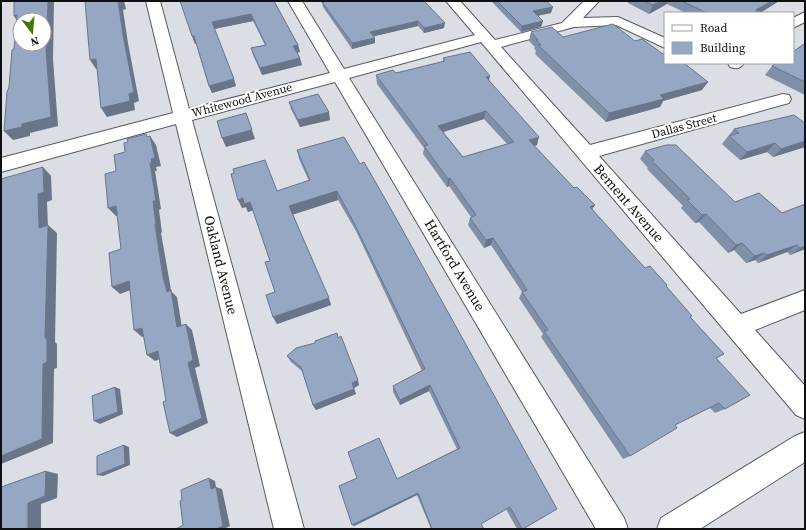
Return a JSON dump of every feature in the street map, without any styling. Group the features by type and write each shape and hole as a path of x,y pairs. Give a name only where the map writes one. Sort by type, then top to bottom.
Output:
{"street":[{"name":"Oakland Avenue","path":"153,1 289,529"},
{"name":"Hartford Avenue","path":"295,1 613,529"},
{"name":"Bement Avenue","path":"453,1 805,406"},
{"path":"573,1 590,4"},
{"path":"571,23 590,4"},
{"path":"794,23 805,16"},
{"path":"571,23 618,21 664,44"},
{"name":"Whitewood Avenue","path":"1,165 340,74 487,41 567,26 571,23"},
{"name":"Dallas Street","path":"585,153 783,99"},
{"path":"736,327 805,300"},
{"path":"672,529 805,446"}],"building":[{"path":"14,1 48,1 48,12 14,12"},
{"path":"85,1 118,1 134,92 129,94 130,101 101,108 96,59 90,60"},
{"path":"180,1 274,1 298,45 293,46 300,58 260,68 251,48 266,45 251,14 212,22 234,79 209,86 194,36 192,36"},
{"path":"324,1 424,1 445,23 424,28 418,21 370,32 375,38 352,43 322,2 325,2"},
{"path":"497,1 546,1 553,7 533,11 543,21 522,26"},
{"path":"644,1 661,1 653,5"},
{"path":"682,1 772,1 756,10 758,11 756,12 705,12"},
{"path":"613,24 635,41 642,39 664,54 664,64 685,64 708,82 660,95 664,99 609,113 538,45 541,45 531,32 552,27 563,37"},
{"path":"805,43 805,82 772,66 775,64 794,64 794,51"},
{"path":"12,50 12,52 46,52 51,117 22,124 22,127 4,131 7,92 9,87"},
{"path":"470,52 490,76 486,77 539,137 529,140 574,188 577,187 595,205 590,207 645,268 650,266 667,285 666,286 692,316 690,317 724,354 716,358 750,395 725,409 719,403 675,425 677,428 630,456 544,331 548,330 522,292 527,290 493,238 486,240 470,218 476,215 450,178 448,179 424,146 428,145 376,75 393,70 396,73 445,61 443,58","holes":["486,111 514,142 463,157 438,126"]},
{"path":"318,94 329,112 298,120 289,102"},
{"path":"246,113 252,130 222,138 217,121"},
{"path":"794,115 805,123 805,141 781,149 775,143 747,152 729,136 739,133 734,129"},
{"path":"146,134 147,137 150,136 155,158 151,159 152,162 150,163 156,201 153,201 155,225 163,277 167,292 171,290 177,327 186,324 193,360 188,363 202,418 170,433 163,402 166,401 158,351 147,355 142,328 134,330 129,281 112,287 109,253 121,249 116,206 108,208 105,174 116,171 114,155 125,152 124,143 128,142 127,139"},
{"path":"344,137 360,164 364,162 557,509 523,529 510,507 481,524 484,529 432,529 418,493 352,525 339,486 357,478 348,452 379,438 397,479 460,448 430,385 400,400 393,386 425,369 337,191 289,206 329,298 273,317 266,295 275,292 265,262 270,261 250,202 244,204 243,198 238,200 231,174 234,173 233,169 265,160 277,191 310,180 297,150"},
{"path":"666,145 676,145 735,202 759,193 782,213 805,204 805,246 800,248 797,245 767,255 764,253 755,256 742,243 736,245 706,214 702,215 687,200 690,199 652,161 654,160 645,151"},
{"path":"43,167 44,192 38,194 39,228 48,225 45,338 47,338 47,362 43,364 42,439 1,456 1,179"},
{"path":"337,333 338,338 341,336 358,380 352,383 354,389 313,405 301,367 287,356 296,348 315,343 315,341"},
{"path":"115,387 118,412 94,421 92,396"},
{"path":"124,445 125,464 97,475 97,456"},
{"path":"46,471 45,496 28,503 28,529 1,529 1,487"},
{"path":"209,478 211,489 216,487 223,526 216,529 176,529 183,525 180,501 182,500 181,490"}]}
